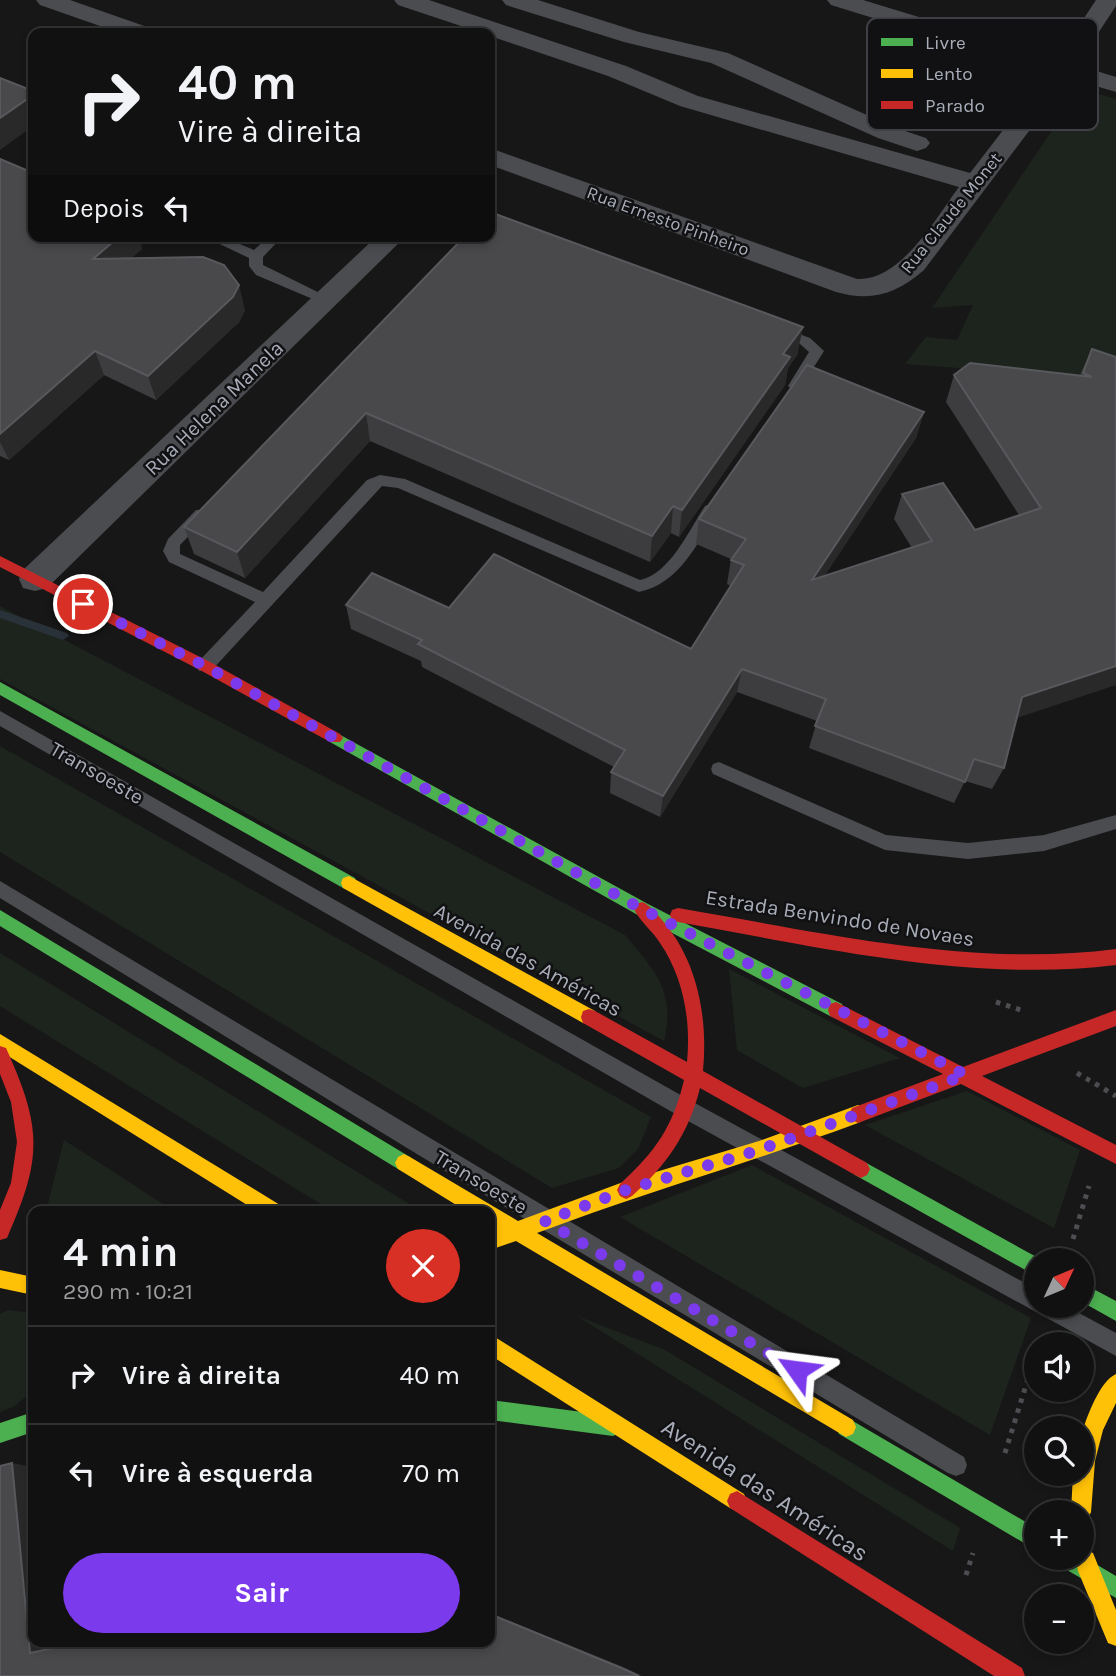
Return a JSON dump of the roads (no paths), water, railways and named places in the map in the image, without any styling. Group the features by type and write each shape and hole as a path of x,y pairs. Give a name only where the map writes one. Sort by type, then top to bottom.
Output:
{"main road":[{"path":"0,561 205,666 642,909 1116,1155"},
{"name":"Avenida das Américas","path":"0,688 1024,1260"},
{"path":"626,1190 663,1152 686,1110 696,1078 700,1046 692,997 671,945 642,909"},
{"name":"Estrada Benvindo de Novaes","path":"642,909 921,955 983,961 1096,961 1116,957"},
{"path":"0,917 476,1206"},
{"path":"495,1239 626,1190 759,1150 1116,1018"},
{"path":"0,1042 266,1206"},
{"path":"0,1054 19,1095 28,1137 21,1178 0,1231"},
{"path":"495,1218 1024,1533"},
{"path":"0,1279 28,1285"},
{"path":"1094,1299 1116,1311"},
{"name":"Avenida das Américas","path":"495,1347 1014,1676"},
{"path":"1080,1500 1085,1450 1116,1384"},
{"path":"495,1411 626,1428"},
{"path":"0,1433 28,1424"},
{"path":"1088,1571 1116,1588"},
{"path":"1088,1571 1116,1635"}],"street":[{"path":"48,0 128,28"},
{"path":"406,0 489,28"},
{"path":"514,0 632,37 719,58 879,143"},
{"path":"839,0 897,18"},
{"name":"Rua Claude Monet","path":"1096,18 1108,0"},
{"path":"495,30 617,71 689,101 879,143 981,176"},
{"path":"1098,80 1116,85"},
{"name":"Rua Claude Monet","path":"846,286 867,290 885,286 898,279 914,264 1016,130"},
{"name":"Rua Ernesto Pinheiro","path":"495,158 846,286"},
{"name":"Rua Helena Manela","path":"34,579 387,242"}],"lane":[{"path":"223,242 256,256"},
{"path":"270,242 256,256 256,266 261,272 327,300"},
{"path":"766,327 805,341 817,351 815,358 783,403"},
{"path":"205,666 372,484 380,480 400,483 639,586 649,586 666,574 721,494"},
{"path":"211,503 173,543 171,551 174,558 266,600"},
{"name":"Transoeste","path":"0,718 686,1110 1024,1294"},
{"path":"719,769 885,842 968,851 1044,843 1116,822"},
{"name":"Transoeste","path":"0,889 545,1221 976,1477"},
{"path":"1068,1318 1116,1345"},
{"path":"1094,1544 1105,1554"}],"waterway":[{"path":"0,614 63,636"}]}
